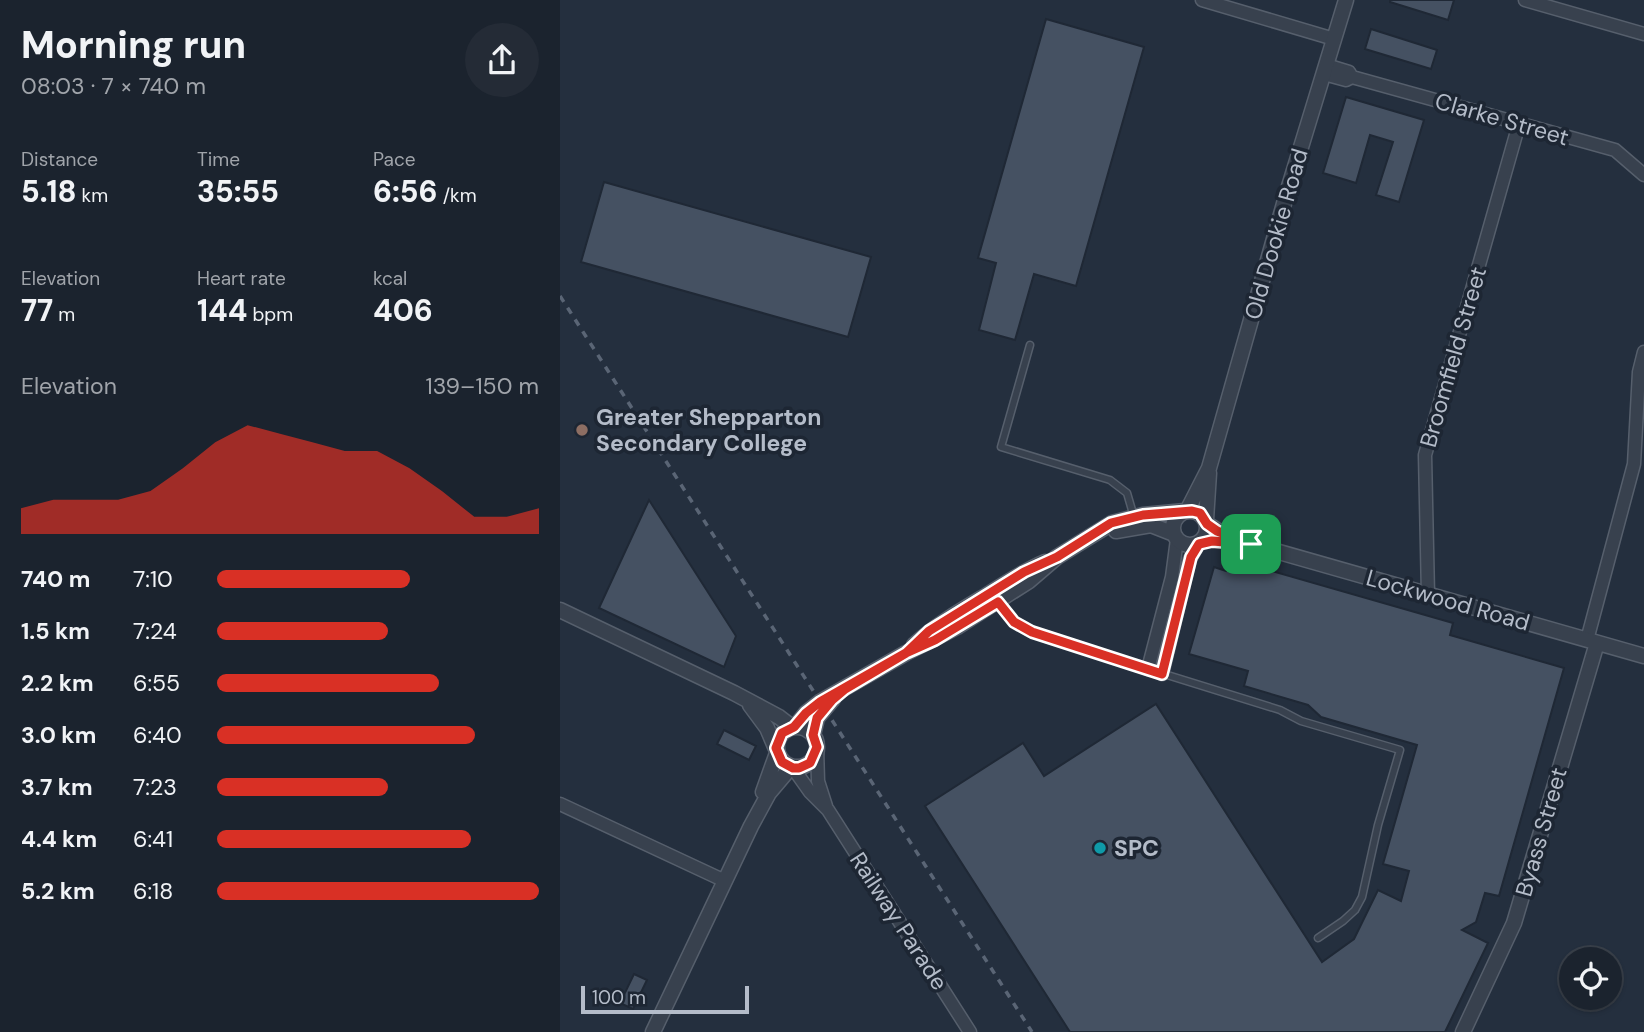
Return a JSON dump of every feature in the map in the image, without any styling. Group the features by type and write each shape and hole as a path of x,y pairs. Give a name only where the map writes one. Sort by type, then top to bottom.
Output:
{"street":[{"path":"1202,0 1335,39"},
{"name":"Old Dookie Road","path":"1186,511 1209,468 1346,0"},
{"path":"1528,0 1644,34"},
{"name":"Clarke Street","path":"1325,69 1346,80 1352,77 1615,150 1644,175"},
{"name":"Broomfield Street","path":"1428,595 1425,455 1520,124"},
{"path":"1592,642 1634,464 1644,352"},
{"name":"Old Dookie Road","path":"1206,522 1209,468"},
{"path":"1148,669 1172,577 1175,537 1173,529 1176,518 1186,511"},
{"path":"751,827 776,751 778,737 793,727 806,713 906,653 929,631 957,621 994,598 1024,572 1057,557 1111,523 1134,517 1196,511 1206,522 1208,531 1191,557 1162,674"},
{"name":"Lockwood Road","path":"1206,522 1217,531 1251,544 1644,656"},
{"path":"1094,535 1147,525 1156,526 1187,545 1200,543"},
{"name":"Lockwood Road","path":"1200,543 1251,544"},
{"path":"560,610 734,693 793,727 805,729 815,741"},
{"name":"Byass Street","path":"1463,1032 1514,923 1592,642"},
{"path":"734,693 750,704 758,715 782,762 799,768 810,763 817,718 845,689"},
{"name":"Railway Parade","path":"815,741 818,781 828,810 965,1030"},
{"path":"653,1032 751,827 775,784 792,767"},
{"name":"Railway Parade","path":"792,767 810,792 828,810"},
{"path":"560,804 724,881"},
{"path":"1471,1016 1473,1032"}],"lane":[{"path":"1030,345 1001,447 1110,480 1127,493 1134,517"},
{"path":"994,598 1014,622 1032,632 1280,709 1301,721 1399,750 1378,825 1363,897 1355,910 1343,921 1318,938"}],"building":[{"path":"1390,0 1454,0 1448,20"},
{"path":"1046,19 1144,47 1076,286 1034,274 1015,340 979,330 996,263 978,258"},
{"path":"1371,29 1437,50 1431,69 1365,49"},
{"path":"1346,97 1424,120 1399,202 1376,195 1393,142 1370,135 1356,183 1323,173"},
{"path":"604,182 871,257 848,337 581,262"},
{"path":"649,500 736,636 724,667 599,608"},
{"name":"SPC","path":"1230,559 1453,623 1450,635 1564,668 1499,896 1485,893 1476,922 1462,930 1488,943 1445,1032 1070,1032 925,806 1023,743 1044,776 1156,704 1322,962 1354,939 1378,890 1401,901 1409,871 1383,864 1417,745 1321,717 1308,705 1244,686 1248,671 1189,654 1214,567 1226,571"},
{"path":"724,730 756,746 749,760 717,744"},
{"path":"634,974 647,980 633,1009 620,1003"}],"railway":[{"path":"560,296 1032,1032"}],"place":[{"name":"Greater Shepparton Secondary College","path":"582,430"},
{"name":"SPC","path":"1100,848"}],"route":[{"path":"1251,544 1212,541 1199,544 1191,557 1162,674 1032,632 1014,622 998,602 935,640 906,653 820,702 794,727 778,737 776,748 779,758 793,768 810,763 817,747 813,735 817,718 845,689 906,653 929,631 1024,572 1057,557 1111,523 1143,515 1196,511 1217,531 1251,544"}]}
